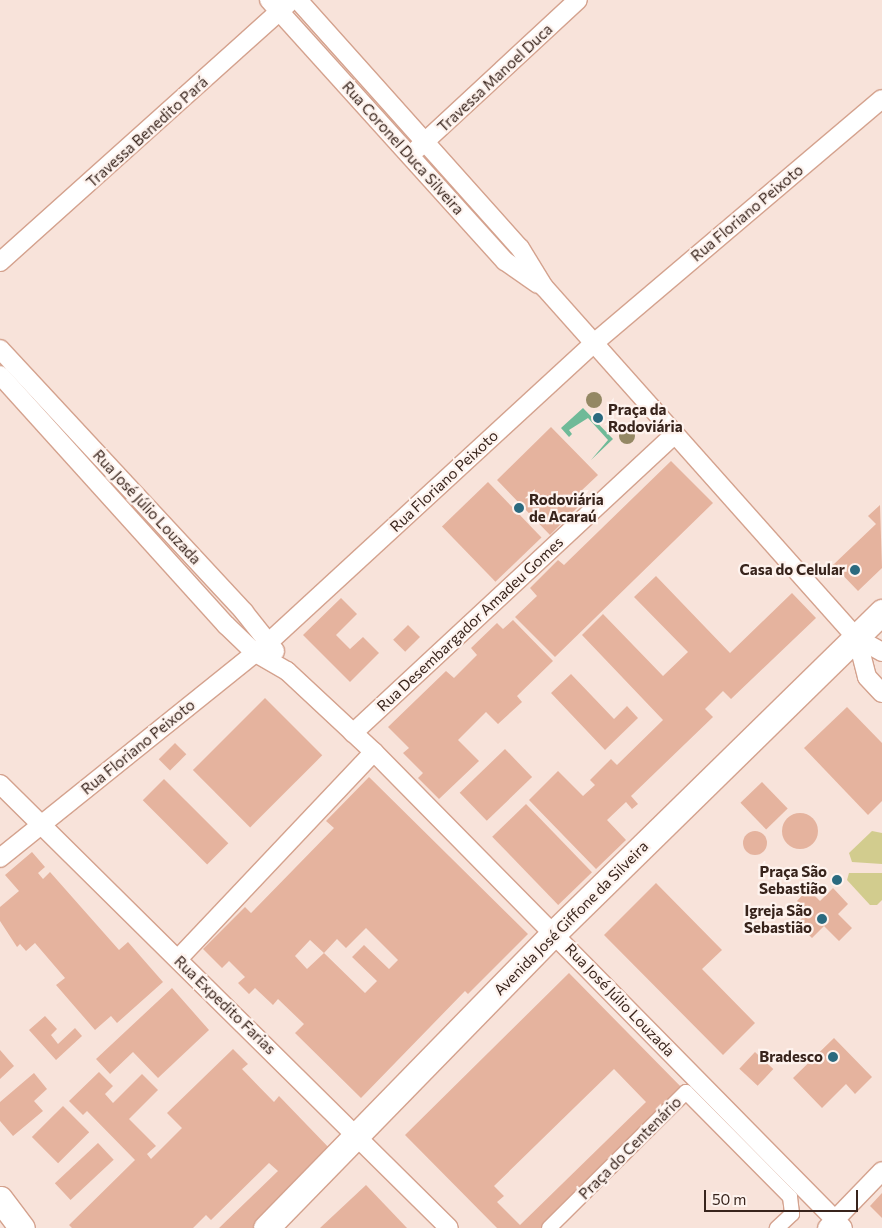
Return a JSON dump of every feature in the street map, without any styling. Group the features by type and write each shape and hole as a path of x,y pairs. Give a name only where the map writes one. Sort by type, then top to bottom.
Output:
{"main road":[{"name":"Avenida José Giffone da Silveira","path":"266,1228 554,933 882,612"},
{"path":"0,1199 22,1228"}],"street":[{"name":"Rua Coronel Duca Silveira","path":"298,0 520,248 544,288 857,638 882,652"},
{"name":"Travessa Manoel Duca","path":"410,156 578,0"},
{"name":"Rua Coronel Duca Silveira","path":"281,4 410,156 505,261 544,288"},
{"name":"Travessa Benedito Pará","path":"0,262 281,4"},
{"name":"Rua Floriano Peixoto","path":"0,858 254,652 269,642 594,343 882,98"},
{"name":"Rua José Júlio Louzada","path":"0,349 269,642 286,671"},
{"name":"Rua José Júlio Louzada","path":"0,375 254,652 286,671 374,752 554,933 835,1225"},
{"name":"Rua Desembargador Amadeu Gomes","path":"353,733 675,434"},
{"name":"Rua Coronel Duca Silveira","path":"857,638 867,677 882,693"},
{"path":"178,959 374,752"},
{"name":"Rua Expedito Farias","path":"0,784 40,826 358,1135 449,1228"},
{"name":"Praça do Centenário","path":"548,1228 686,1092 790,1197 792,1214 777,1228"},
{"path":"835,1225 882,1171"}],"shaded area":[{"path":"583,408 613,439 591,460 608,440 588,418 569,430 572,434 569,437 561,428"},
{"path":"872,831 882,833 882,864 852,862 849,853"},
{"path":"849,873 882,873 882,900 877,905 870,905 847,880"}],"building":[{"path":"551,427 598,475 580,492 586,499 550,535 497,480"},
{"path":"671,461 713,503 555,657 515,617 537,596 530,588 558,560 564,565"},
{"path":"488,482 541,537 495,582 442,526"},
{"path":"880,505 882,568 858,591 833,565 876,524 868,516"},
{"path":"656,576 730,653 792,593 816,618 731,699 723,691 705,709 713,717 631,796 638,804 632,809 626,802 607,820 626,840 596,869 529,800 558,771 583,796 595,785 590,780 611,759 617,765 663,720 582,635 603,614 663,676 688,652 634,597"},
{"path":"341,598 357,614 336,635 350,649 363,637 379,653 350,682 303,635"},
{"path":"513,620 553,661 517,696 522,702 498,724 486,712 458,740 479,761 439,799 418,778 423,773 403,753 409,748 388,727 446,671 454,678 477,655 471,648 497,623 503,629"},
{"path":"408,625 420,637 405,652 393,640"},
{"path":"571,674 614,719 627,706 638,718 605,750 551,693"},
{"path":"265,698 322,755 250,827 193,770"},
{"path":"847,707 882,743 882,801 868,815 804,748"},
{"path":"175,743 186,754 170,771 159,759"},
{"path":"505,749 532,777 487,821 460,793"},
{"path":"369,777 528,934 468,994 465,991 361,1098 295,1033 304,1024 278,999 273,1005 255,988 249,994 238,983 245,977 229,961 222,968 203,949 245,907 251,913 334,828 326,821","holes":["366,928 398,960 389,969 364,945 352,957 377,981 365,993 324,953 337,939 346,948","310,940 324,953 307,969 295,956"]},
{"path":"164,779 228,843 207,865 143,800"},
{"path":"762,782 788,809 766,829 740,803"},
{"path":"526,804 592,872 558,905 492,837"},
{"path":"800,813 807,814 813,818 817,824 817,838 813,844 807,848 800,849 793,848 787,844 783,838 782,831 783,824 787,818 793,814"},
{"path":"755,831 763,835 767,843 763,851 755,855 747,851 743,843 747,835"},
{"path":"32,852 45,867 38,873 43,879 50,872 119,950 128,942 163,982 117,1023 111,1016 95,1030 56,985 65,978 35,943 26,951 20,944 17,947 0,921 0,907 19,891 5,875"},
{"path":"656,883 722,950 702,969 755,1023 723,1055 604,935"},
{"name":"Igreja São Sebastião","path":"833,888 848,904 838,914 852,928 839,941 824,926 812,938 797,923 808,912 797,901 808,889 820,901"},
{"path":"569,973 686,1092 549,1228 497,1228 405,1135","holes":["614,1069 646,1102 520,1225 497,1202 504,1196 494,1186"]},
{"path":"172,988 209,1030 158,1078 133,1052 110,1074 96,1059"},
{"path":"45,1016 57,1029 51,1035 58,1044 75,1028 82,1036 56,1060 29,1030"},
{"name":"Bradesco","path":"834,1038 872,1077 855,1094 846,1084 822,1108 793,1078"},
{"path":"233,1049 248,1064 242,1069 274,1102 279,1096 333,1152 258,1228 219,1228 278,1171 269,1163 211,1220 206,1215 193,1228 72,1228 69,1225 135,1160 87,1111 83,1115 69,1101 99,1072 113,1086 105,1094 113,1103 142,1074 158,1090 129,1119 156,1146 147,1154 151,1159 182,1128 167,1113"},
{"path":"0,1050 14,1066 0,1079"},
{"path":"755,1052 773,1069 758,1086 739,1069"},
{"path":"34,1073 47,1089 34,1101 43,1111 13,1136 0,1121 0,1102"},
{"path":"63,1106 89,1132 58,1163 32,1137"},
{"path":"98,1143 114,1160 71,1200 55,1183"},
{"path":"366,1185 407,1228 320,1228"},
{"path":"882,1193 882,1218 870,1206"}],"place":[{"name":"Praça da Rodoviária","path":"598,418"},
{"name":"Rodoviária de Acaraú","path":"519,508"},
{"name":"Casa do Celular","path":"855,570"},
{"name":"Praça São Sebastião","path":"837,880"},
{"name":"Igreja São Sebastião","path":"822,919"},
{"name":"Bradesco","path":"833,1057"}]}
